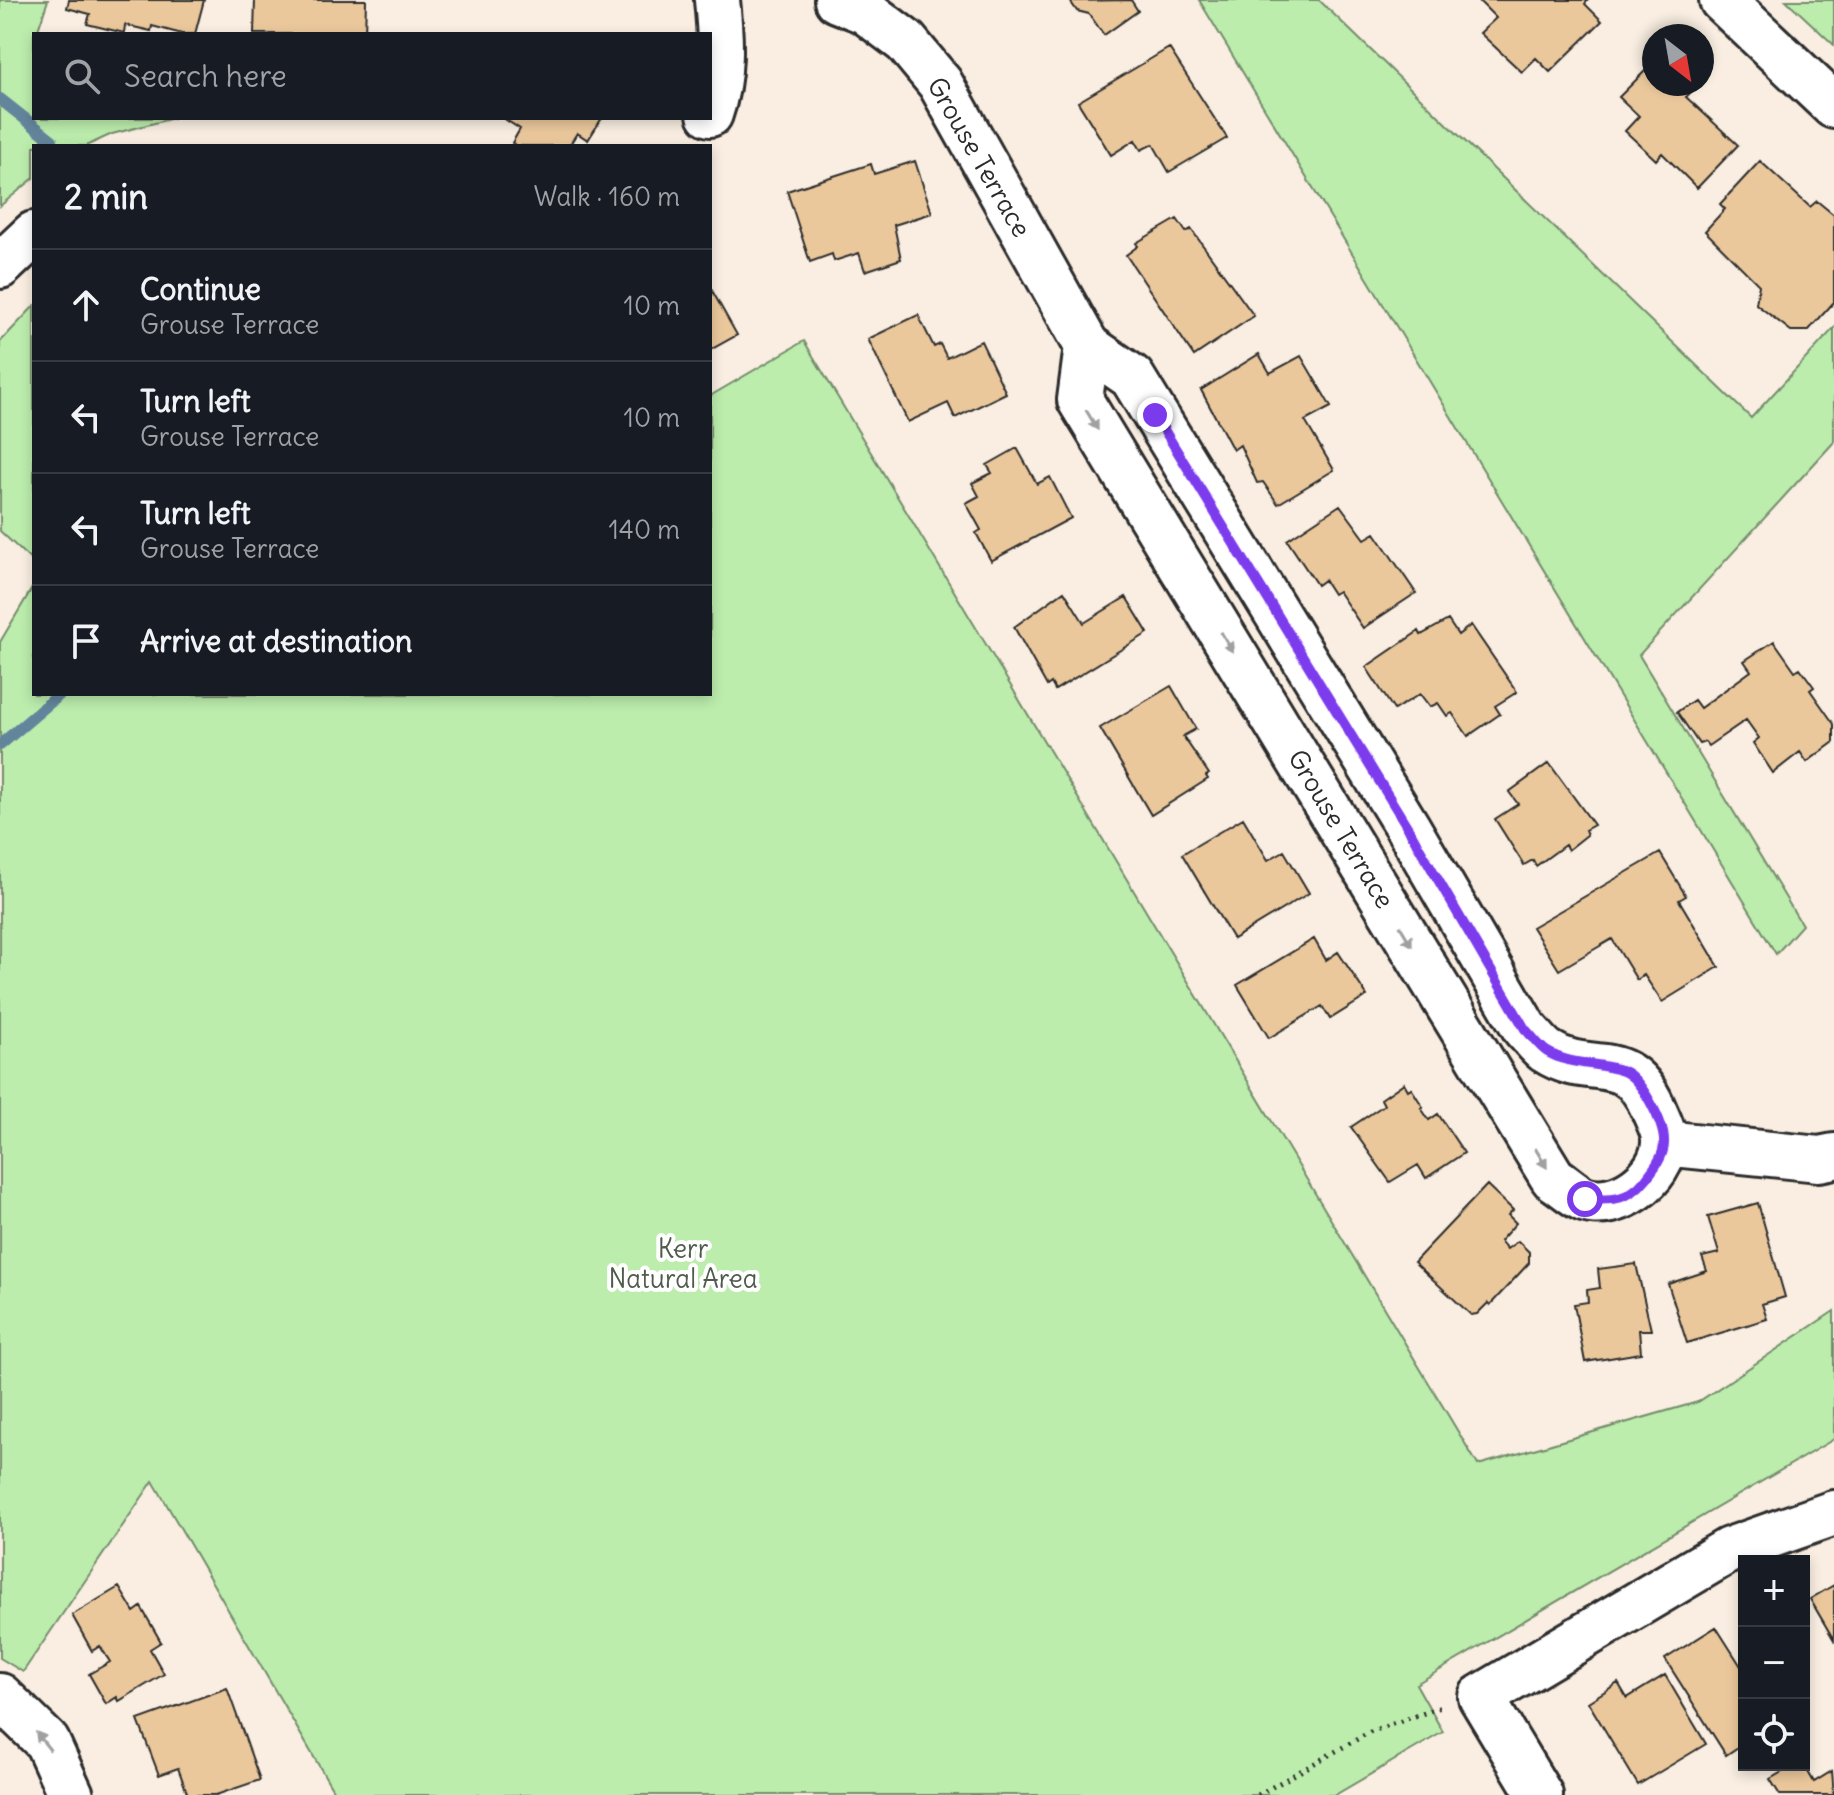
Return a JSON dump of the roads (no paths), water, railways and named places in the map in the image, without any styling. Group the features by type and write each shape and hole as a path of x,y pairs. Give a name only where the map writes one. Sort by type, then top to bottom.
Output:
{"street":[{"path":"712,108 717,94 721,37 717,0"},
{"name":"Grouse Terrace","path":"837,0 865,11 906,42 940,83 1087,346 1132,377 1400,815 1525,1029 1547,1051 1570,1061 1625,1071 1648,1097 1660,1124 1664,1143 1657,1164 1637,1190 1616,1200 1585,1199 1553,1178 1080,400 1087,346"},
{"path":"1722,0 1834,106"},
{"path":"697,144 707,120"},
{"path":"0,266 32,236"},
{"path":"1664,1143 1805,1158 1834,1156"},
{"path":"1540,1795 1481,1697 1729,1550 1834,1513"},
{"path":"0,1696 47,1742 71,1795"}],"waterway":[{"path":"0,99 52,140"},
{"path":"0,745 58,696"}],"park label":[{"name":"Kerr Natural Area","path":"683,1264"}]}
